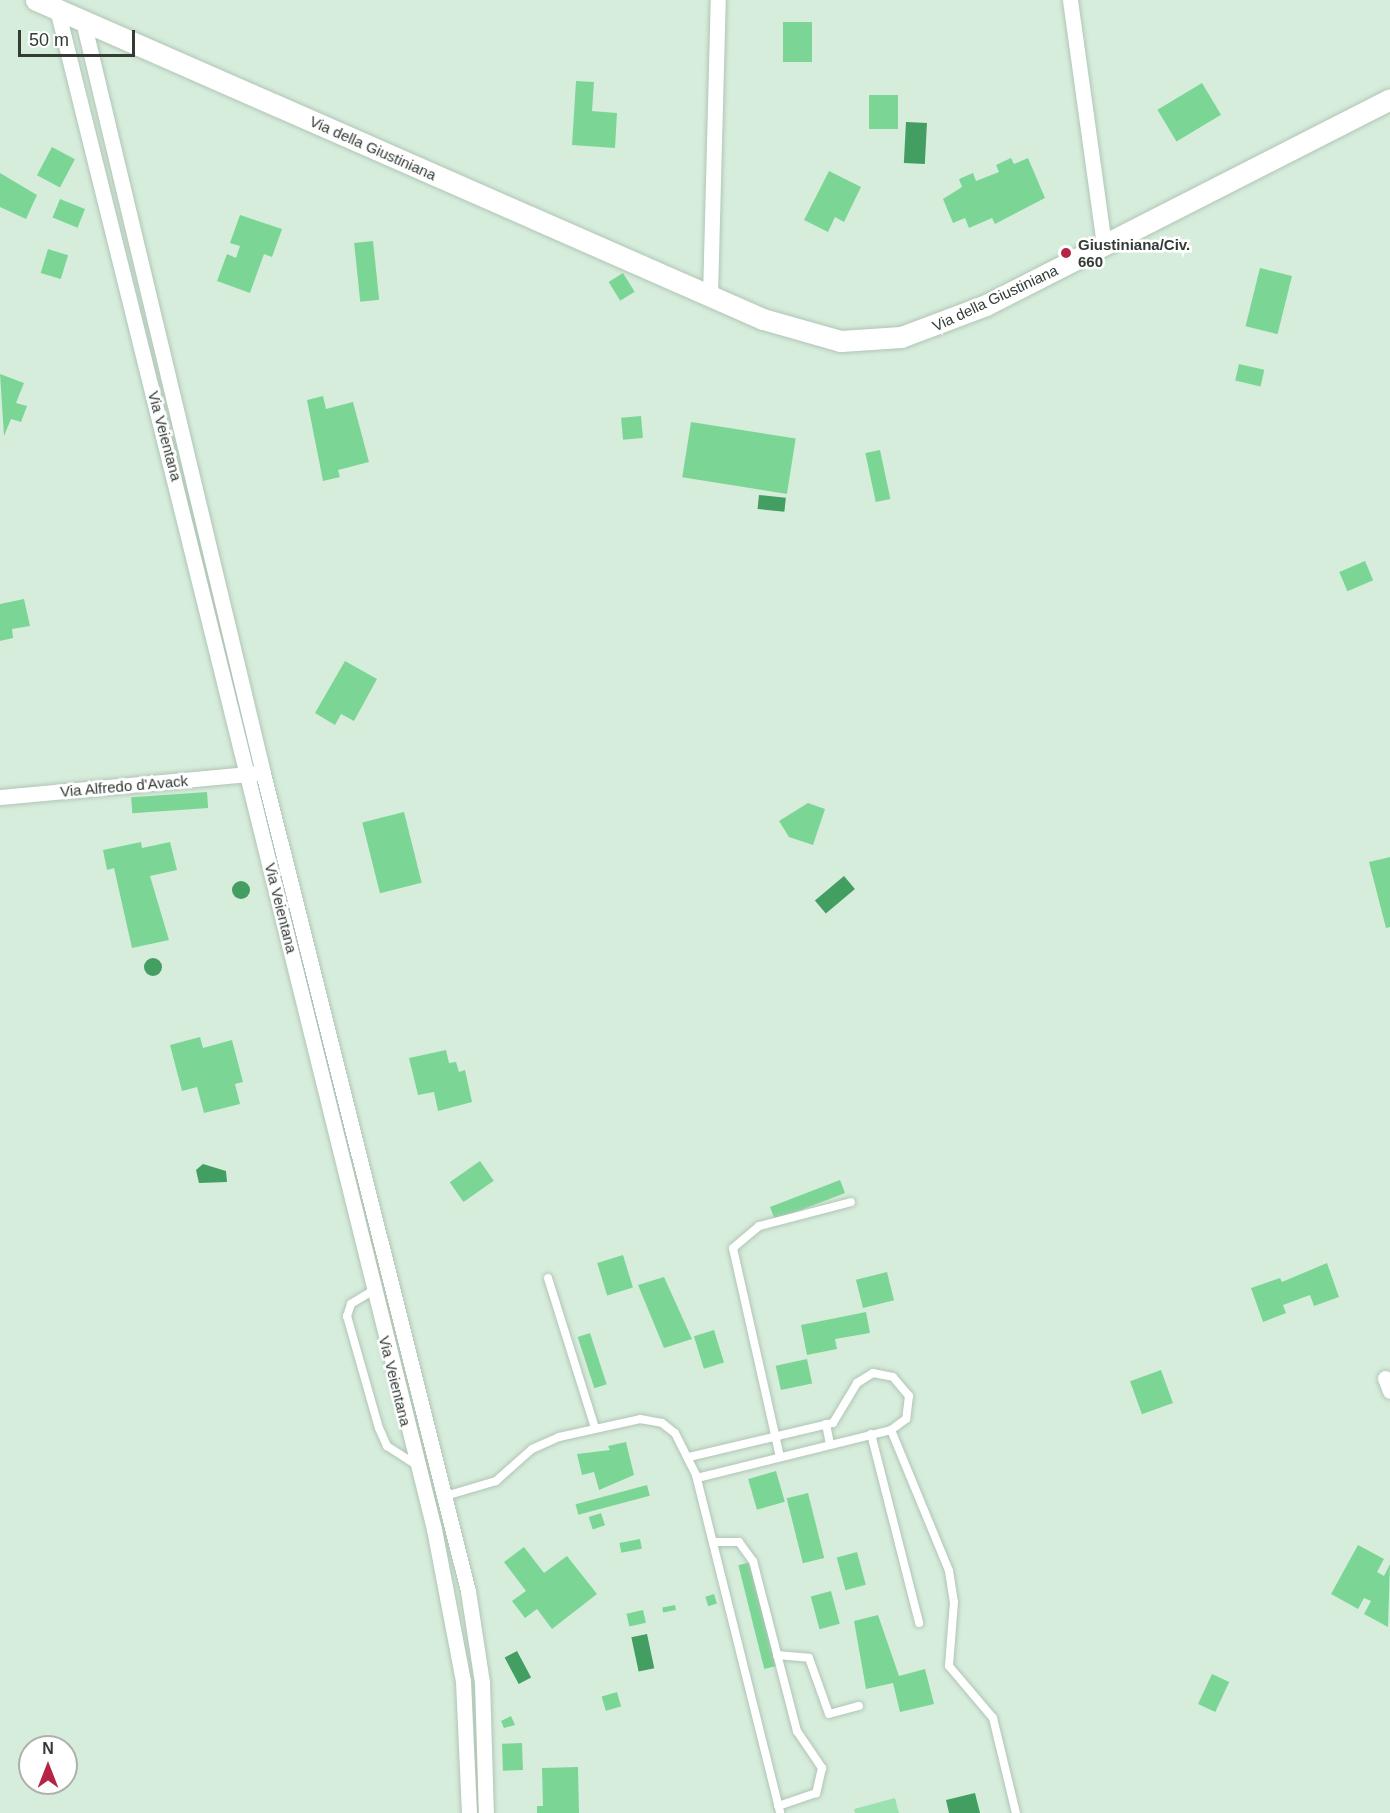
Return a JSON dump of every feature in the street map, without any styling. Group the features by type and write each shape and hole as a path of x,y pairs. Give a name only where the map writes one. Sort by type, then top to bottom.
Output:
{"street":[{"name":"Via della Giustiniana","path":"36,0 710,296 814,336 879,341 975,309 1390,99"},
{"path":"710,296 718,0"},
{"path":"1070,0 1104,245"},
{"name":"Via Veientana","path":"57,9 477,1637 486,1813"},
{"name":"Via Veientana","path":"83,21 374,1290 457,1638 470,1813"},
{"name":"Via Alfredo d'Avack","path":"0,797 255,774"},
{"path":"426,1502 442,1497"}],"lane":[{"path":"780,1457 733,1248 759,1226 851,1202"},
{"path":"548,1278 595,1428"},
{"path":"374,1290 351,1304 347,1316 379,1428 387,1446 415,1464"},
{"path":"689,1457 826,1424 838,1419 860,1381 881,1373 900,1382 910,1401 906,1419 891,1430 697,1478"},
{"path":"442,1497 496,1480 543,1442 595,1428 656,1421 675,1433 689,1457 697,1478 712,1542 779,1810 813,1795 823,1775 796,1731 777,1655 746,1549 732,1540 712,1542"},
{"path":"826,1424 830,1444"},
{"path":"891,1430 949,1571 954,1602 949,1666 993,1718 1017,1813"},
{"path":"871,1434 919,1623"},
{"path":"777,1655 802,1654 816,1666 829,1714 859,1706"}],"shaded area":[{"path":"906,122 927,123 925,164 904,163"},
{"path":"759,495 786,498 784,512 758,509"},
{"path":"844,876 855,889 826,913 815,900"},
{"path":"241,881 247,884 250,890 247,896 241,899 235,896 232,890 235,884"},
{"path":"153,958 159,961 162,967 159,973 153,976 147,973 144,967 147,961"},
{"path":"203,1164 226,1171 227,1182 199,1183 196,1170"},
{"path":"647,1634 654,1668 639,1672 631,1637"},
{"path":"517,1651 531,1677 519,1684 505,1658"},
{"path":"975,1793 980,1813 949,1813 946,1800"},
{"path":"895,1798 899,1813 855,1813 854,1809"}],"building":[{"path":"783,22 812,22 812,62 783,62"},
{"path":"576,81 594,82 592,111 617,113 615,148 572,145"},
{"path":"1202,83 1221,115 1176,141 1157,110"},
{"path":"869,95 898,95 898,129 869,129"},
{"path":"52,147 75,159 60,187 37,175"},
{"path":"1011,158 1014,164 1028,158 1045,198 995,224 992,218 969,228 965,218 953,223 943,199 962,187 959,179 973,173 976,181 999,172 996,165"},
{"path":"829,171 861,187 844,222 835,217 828,232 804,220"},
{"path":"0,173 37,195 26,219 0,207"},
{"path":"60,199 85,209 78,228 53,218"},
{"path":"240,215 282,229 272,257 264,254 250,293 217,281 227,254 236,258 240,246 230,243"},
{"path":"373,241 379,300 360,302 354,243"},
{"path":"48,249 68,255 61,279 41,273"},
{"path":"1260,268 1292,276 1278,334 1245,326"},
{"path":"623,273 635,292 620,301 609,282"},
{"path":"1239,364 1264,370 1261,386 1235,381"},
{"path":"0,374 24,383 16,403 27,406 21,422 11,419 4,436"},
{"path":"323,396 326,409 353,402 369,462 338,470 340,477 323,481 307,400"},
{"path":"641,416 643,438 623,440 621,418"},
{"path":"691,422 796,439 787,494 682,477"},
{"path":"880,450 890,499 876,502 865,453"},
{"path":"1365,561 1373,580 1347,591 1339,572"},
{"path":"24,599 30,626 12,629 13,638 0,641 0,604"},
{"path":"345,661 377,679 354,721 341,714 335,725 315,713"},
{"path":"207,792 208,808 132,813 131,797"},
{"path":"808,803 825,809 813,845 789,837 779,821"},
{"path":"404,812 422,883 380,893 362,822"},
{"path":"141,842 142,848 170,842 177,870 150,876 169,940 132,948 114,868 107,870 103,850"},
{"path":"1390,857 1390,927 1386,928 1369,862"},
{"path":"200,1037 203,1048 232,1040 243,1082 235,1084 240,1104 204,1113 197,1087 182,1091 170,1045"},
{"path":"446,1050 449,1063 456,1062 459,1072 465,1070 472,1102 438,1111 434,1092 418,1095 409,1058"},
{"path":"480,1161 494,1181 463,1202 450,1182"},
{"path":"840,1180 845,1193 775,1220 770,1207"},
{"path":"623,1255 633,1288 607,1295 597,1263"},
{"path":"1327,1263 1339,1297 1314,1306 1310,1295 1283,1305 1286,1313 1263,1322 1251,1288 1280,1278 1282,1282"},
{"path":"887,1272 894,1300 863,1308 856,1280"},
{"path":"664,1277 692,1339 664,1348 638,1285"},
{"path":"866,1312 870,1333 835,1339 837,1349 807,1355 801,1325"},
{"path":"714,1330 724,1363 704,1369 694,1336"},
{"path":"590,1333 607,1384 594,1388 578,1337"},
{"path":"807,1359 812,1383 781,1390 776,1366"},
{"path":"1161,1370 1173,1403 1142,1414 1130,1381"},
{"path":"626,1442 634,1475 599,1490 594,1472 582,1475 577,1454 610,1450 608,1446"},
{"path":"776,1471 785,1502 757,1510 748,1479"},
{"path":"647,1485 650,1496 578,1515 576,1504"},
{"path":"808,1493 824,1558 803,1563 787,1498"},
{"path":"601,1513 605,1525 593,1529 589,1517"},
{"path":"640,1539 642,1549 621,1553 619,1543"},
{"path":"1358,1545 1384,1559 1377,1572 1384,1576 1390,1564 1388,1627 1364,1614 1371,1601 1364,1598 1358,1609 1331,1594"},
{"path":"524,1547 544,1573 567,1556 597,1594 552,1629 537,1609 525,1618 512,1601 526,1591 504,1562"},
{"path":"857,1552 866,1585 846,1590 837,1557"},
{"path":"751,1562 777,1666 764,1669 738,1565"},
{"path":"831,1591 840,1624 820,1629 811,1596"},
{"path":"714,1594 717,1604 708,1606 705,1597"},
{"path":"675,1605 676,1610 663,1612 662,1607"},
{"path":"643,1610 646,1623 629,1626 626,1614"},
{"path":"878,1615 899,1676 925,1669 934,1704 900,1712 893,1683 866,1689 854,1621"},
{"path":"1212,1674 1229,1682 1215,1712 1198,1704"},
{"path":"617,1692 621,1706 606,1711 602,1696"},
{"path":"511,1716 515,1725 504,1728 501,1721"},
{"path":"522,1743 523,1770 503,1771 502,1744"},
{"path":"578,1767 579,1813 537,1813 537,1806 543,1806 542,1768"}],"place":[{"name":"Giustiniana/Civ. 660","path":"1066,253"}]}
